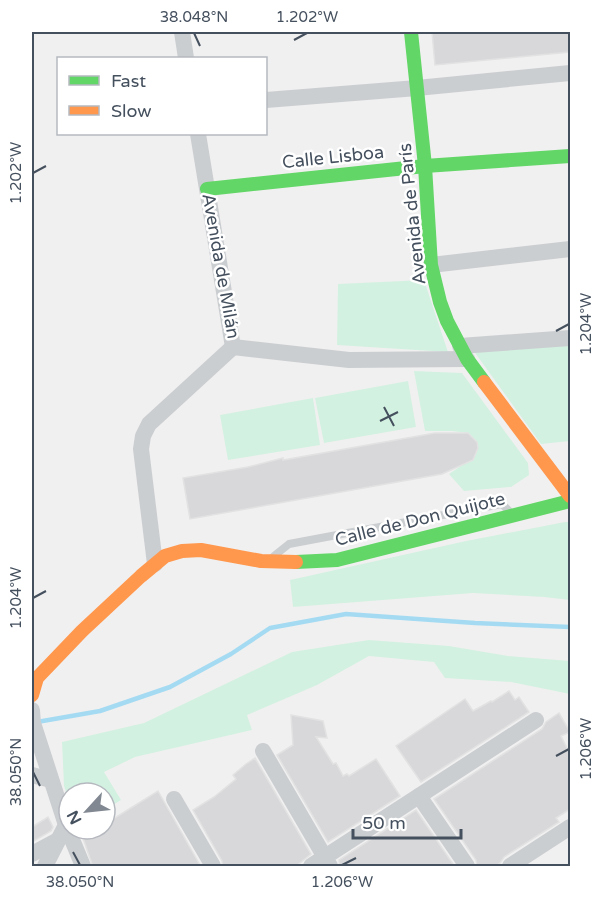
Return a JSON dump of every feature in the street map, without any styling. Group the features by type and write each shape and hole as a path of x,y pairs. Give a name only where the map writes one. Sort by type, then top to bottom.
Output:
{"street":[{"path":"182,32 186,57"},
{"name":"Avenida de París","path":"411,32 425,166 431,265 440,302 463,353 570,498"},
{"path":"267,100 570,73"},
{"name":"Avenida de Milán","path":"198,135 233,347 349,360 463,353 570,338"},
{"name":"Calle Lisboa","path":"207,189 425,166 570,156"},
{"path":"431,265 570,249"},
{"path":"155,564 141,449 143,436 149,424 233,347"},
{"name":"Calle de Don Quijote","path":"32,689 37,678 82,631 165,556 182,551 201,550 268,561 337,560 570,498"},
{"path":"32,689 32,695"},
{"path":"32,710 33,723 51,780 57,808"},
{"path":"263,751 322,864 419,796 536,720"},
{"path":"32,775 51,780"},
{"path":"419,796 467,867"},
{"path":"174,799 213,867"},
{"path":"510,867 570,827"},
{"path":"32,854 57,836"},
{"path":"45,867 58,841"},
{"path":"67,841 83,867"}],"lane":[{"path":"268,561 289,544 502,504 513,515"}],"green space":[{"path":"424,280 448,352 337,345 338,284"},
{"path":"570,342 570,441 541,444 473,350"},
{"path":"414,371 462,373 528,463 529,475 511,487 464,491 449,474 471,459 477,445 468,433 425,431"},
{"path":"408,381 416,427 324,443 315,398"},
{"path":"313,398 320,445 228,460 220,415"},
{"path":"570,522 570,600 473,593 293,607 290,580 466,541"},
{"path":"369,640 449,646 508,656 570,661 570,694 511,682 445,678 434,662 369,656 317,685 247,715 252,730 135,757 104,772 109,781 64,781 62,742 144,723 292,652"}],"building":[{"path":"432,32 570,32 570,52 435,65"},
{"path":"435,433 468,433 477,442 478,448 473,460 442,474 190,519 183,478 248,467 283,458 283,460"},
{"path":"509,691 515,700 519,697 529,712 421,782 396,746 465,699 473,711"},
{"path":"559,713 570,732 561,736 570,754 570,809 556,818 559,822 504,857 494,867 477,867 476,860 434,799 542,729 546,722"},
{"path":"291,715 323,721 327,738 316,737 343,776 347,774 349,776 376,759 400,796 328,842 277,755 293,745"},
{"path":"255,758 311,854 295,867 223,867 222,861 193,810 236,779 233,775"},
{"path":"158,791 201,867 93,867 84,841 117,841 117,817"},
{"path":"416,810 455,867 340,867 339,860"},
{"path":"48,817 53,827 51,831 32,842 32,827"}],"waterway":[{"path":"37,722 100,711 170,687 231,654 270,628 346,614 570,627"}],"traffic: fast":[{"path":"411,32 425,166 431,265 447,321 467,359 484,382"},
{"path":"207,189 425,166 570,156"},
{"path":"296,562 337,560 570,501"}],"traffic: slow":[{"path":"484,382 570,496"},
{"path":"32,695 37,678 82,631 165,556 182,551 201,550 261,561 296,562"}]}
